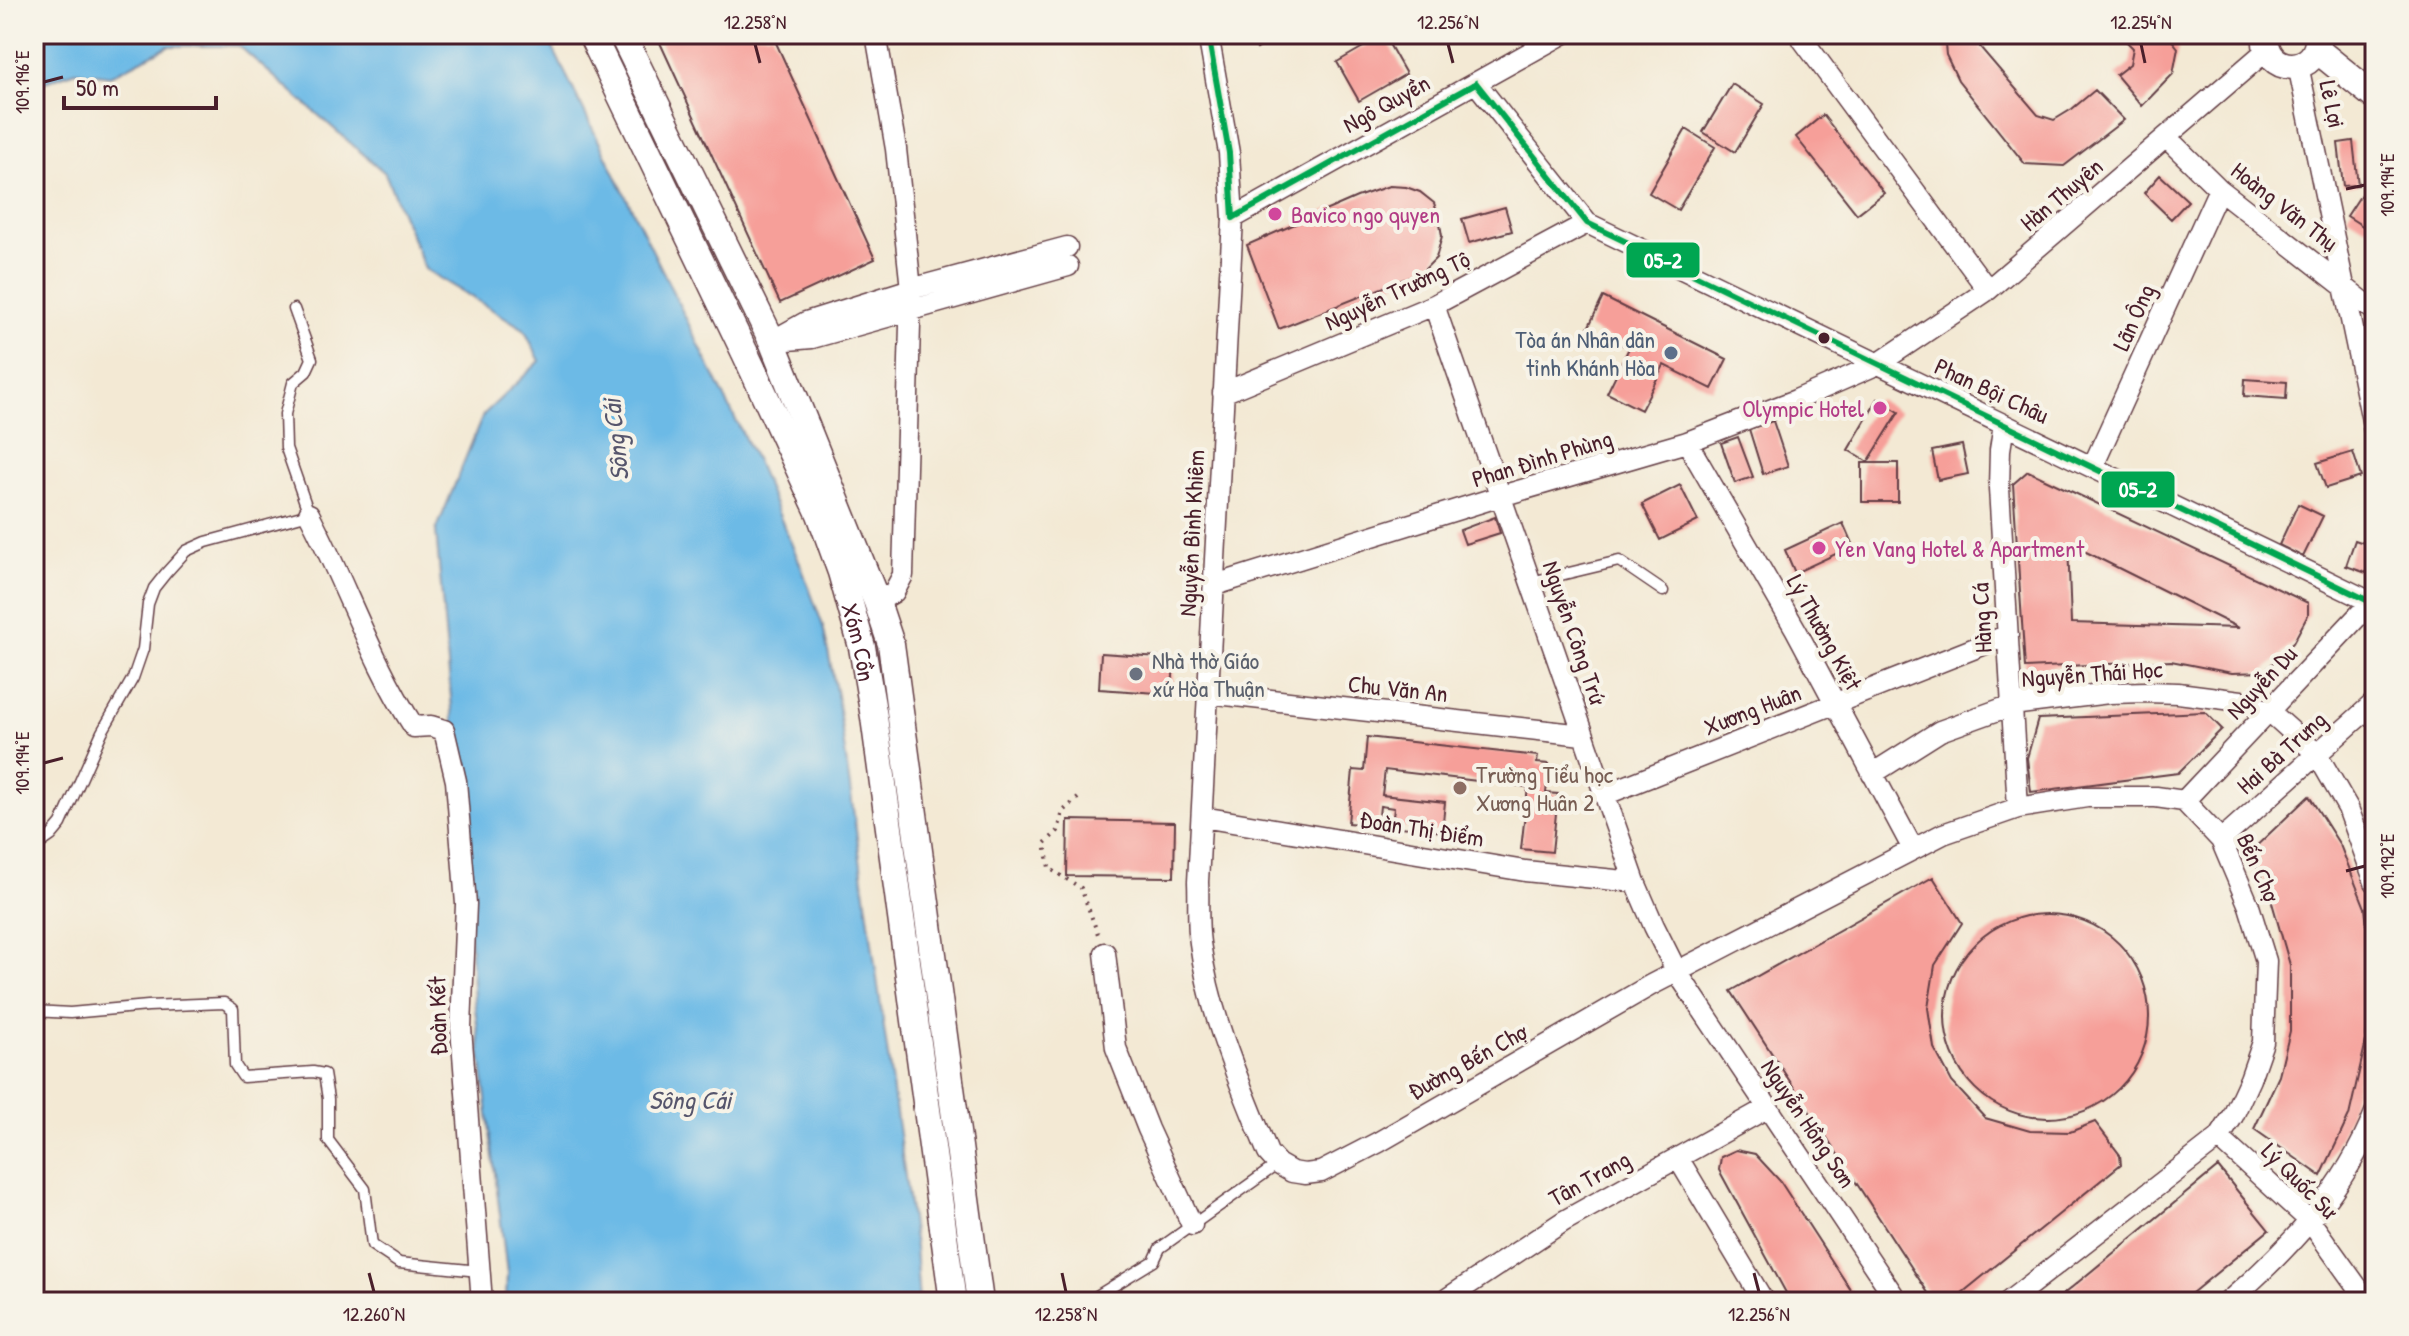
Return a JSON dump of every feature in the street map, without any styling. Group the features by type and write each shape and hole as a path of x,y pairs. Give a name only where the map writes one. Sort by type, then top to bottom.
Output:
{"street":[{"name":"Xóm Cồn","path":"591,34 820,514 841,572 862,647 874,717 953,1302"},
{"name":"Xóm Cồn","path":"622,34 772,341 891,644 980,1302"},
{"path":"876,34 896,149 911,299 903,575 894,592 877,602"},
{"name":"Nguyễn Bình Khiêm","path":"1208,34 1229,153 1233,218 1198,882 1200,940 1206,978 1226,1048 1268,1153 1278,1164"},
{"name":"Ngô Quyền","path":"1233,218 1563,34"},
{"path":"1805,36 1988,290"},
{"path":"2265,38 2279,63 2287,66 2311,50 2375,97"},
{"name":"Hàn Thuyên","path":"1878,364 1988,290 2167,138 2265,38"},
{"name":"Lê Lợi","path":"2311,50 2345,287 2375,435"},
{"path":"1476,83 1587,223"},
{"name":"Hoàng Văn Thụ","path":"2167,138 2219,189 2375,311"},
{"name":"Lãn Ông","path":"2093,466 2219,189"},
{"name":"Nguyễn Trường Tộ","path":"1223,393 1434,305 1587,223"},
{"name":"Phan Bội Châu","path":"1587,223 2374,602"},
{"path":"745,353 772,341 812,338 911,299 1068,256"},
{"name":"Nguyễn Công Trứ","path":"1434,305 1635,882 1677,972"},
{"name":"Phan Đình Phùng","path":"1215,585 1687,442 1878,364"},
{"name":"Hàng Cá","path":"2004,425 1999,488 2018,808"},
{"name":"Lý Thường Kiệt","path":"1687,442 1796,630 1913,849"},
{"name":"Đoàn Kết","path":"309,514 404,712 414,727 431,726 444,730 456,781 465,889 461,1028 482,1302"},
{"name":"Nguyễn Du","path":"2184,801 2374,602"},
{"name":"Xương Huân","path":"1604,795 2008,635"},
{"name":"Nguyễn Thái Học","path":"1872,774 1940,731 2012,705 2109,693 2147,692 2241,701 2269,711 2317,754 2348,808 2375,882"},
{"name":"Chu Văn An","path":"1208,693 1583,735"},
{"name":"Hai Bà Trưng","path":"2221,840 2375,702"},
{"path":"1677,972 1954,829 2018,808 2087,797 2156,797 2184,801"},
{"name":"Bến Chợ","path":"2008,1302 2219,1138 2250,1079 2263,1042 2266,961 2249,906 2221,840 2184,801"},
{"name":"Đoàn Thị Điểm","path":"1202,817 1525,871 1635,882"},
{"path":"1105,953 1116,1048 1148,1129 1192,1225"},
{"name":"Đường Bến Chợ","path":"1278,1164 1292,1172 1321,1172 1677,972"},
{"name":"Nguyễn Hồng Sơn","path":"1677,972 1898,1302"},
{"name":"Tân Trang","path":"1442,1302 1529,1242 1767,1108"},
{"path":"2228,1302 2273,1263 2310,1221 2362,1147 2375,1113"},
{"name":"Lý Quốc Sư","path":"2219,1138 2310,1221 2368,1302"},
{"path":"1678,1158 1764,1302"}],"lane":[{"path":"34,848 61,824 102,732 133,678 143,649 148,604 154,588 166,573 186,551 206,542 309,514 286,448 285,414 293,383 306,372 312,359 294,309"},
{"path":"1531,582 1619,561 1663,591"},
{"path":"34,1011 70,1013 224,1003 233,1009 235,1065 243,1077 313,1072 324,1074 328,1099 328,1140 365,1189 372,1245 399,1263 479,1271"},
{"path":"1087,1302 1154,1261 1160,1248 1278,1164"}],"path":[{"path":"1078,798 1063,811 1058,831 1045,843 1049,868 1081,888 1105,953"}],"water":[{"name":"Sông Cái","path":"34,34 546,34 756,461 823,626 837,696 915,1247 919,1302 506,1302 507,1273 474,999 463,831 436,531 483,415 540,361 524,329 425,269 385,173 239,46 168,46 110,76 75,71 34,86"}],"building":[{"path":"656,34 772,34 875,259 780,303"},
{"path":"1247,34 1280,34 1257,49"},
{"path":"1944,34 1993,34 1995,36 1980,47 2038,115 2054,120 2095,90 2124,120 2064,166 2025,164 1958,80 1946,55"},
{"path":"2119,34 2167,34 2178,48 2173,74 2142,106 2116,75 2130,64 2133,48"},
{"path":"1384,35 1406,74 1359,101 1337,62"},
{"path":"1732,84 1764,104 1735,152 1703,132"},
{"path":"1823,115 1884,193 1857,214 1796,137"},
{"path":"1686,129 1715,147 1678,210 1649,193"},
{"path":"2353,141 2358,185 2343,186 2338,143"},
{"path":"2160,175 2188,201 2171,219 2144,193"},
{"path":"1389,186 1420,192 1434,203 1442,236 1436,258 1422,272 1279,329 1247,245"},
{"path":"2362,193 2375,201 2375,214 2366,228 2347,216"},
{"path":"1505,207 1512,231 1469,243 1462,219"},
{"name":"Tòa án Nhân dân tỉnh Khánh Hòa","path":"1603,297 1727,359 1712,389 1664,365 1641,410 1607,393 1629,348 1588,328"},
{"path":"2245,379 2287,382 2286,399 2244,396"},
{"path":"1878,399 1899,412 1868,462 1848,450"},
{"path":"1773,421 1788,466 1763,474 1749,429"},
{"path":"1738,437 1753,477 1735,483 1721,443"},
{"path":"1962,445 1968,474 1938,480 1932,451"},
{"path":"2353,452 2361,477 2326,488 2317,463"},
{"path":"1862,463 1898,463 1898,502 1862,502"},
{"path":"2028,471 2308,603 2308,615 2293,643 2264,672 2232,673 2171,661 2025,668 2013,484","holes":["2068,543 2239,628 2071,623"]},
{"path":"1680,485 1698,521 1660,540 1642,504"},
{"path":"2298,504 2323,516 2303,557 2279,545"},
{"path":"1495,517 1500,533 1465,544 1460,530"},
{"name":"Yen Vang Hotel & Apartment","path":"1843,523 1853,546 1795,573 1785,550"},
{"path":"2355,540 2375,547 2366,573 2346,566"},
{"name":"Nhà thờ Giáo xứ Hòa Thuận","path":"1101,653 1174,658 1172,694 1099,689"},
{"path":"2205,712 2222,729 2178,773 2031,792 2027,758 2038,719"},
{"path":"1367,737 1538,756 1537,763 1549,764 1546,793 1558,794 1552,852 1521,849 1528,787 1385,770 1382,795 1445,802 1442,832 1392,826 1394,808 1380,806 1378,826 1348,823 1353,770 1364,771"},
{"path":"2309,796 2340,845 2365,908 2372,976 2366,1041 2349,1116 2321,1176 2254,1129 2279,1076 2290,1031 2290,965 2269,892 2249,853"},
{"path":"1068,820 1175,822 1174,877 1067,876"},
{"path":"1933,877 1962,923 1935,965 1928,1008 1934,1048 1952,1082 1985,1118 2030,1131 2070,1132 2095,1122 2120,1155 2121,1164 1951,1302 1934,1302 1731,991"},
{"path":"2047,914 2086,922 2104,931 2119,944 2132,959 2141,977 2149,1016 2141,1055 2132,1073 2119,1088 2104,1101 2086,1110 2047,1118 2008,1110 1990,1101 1975,1088 1962,1073 1953,1055 1945,1016 1953,977 1962,959 1975,944 1990,931 2008,922"},
{"path":"1736,1150 1755,1154 1780,1181 1856,1298 1849,1302 1791,1302 1719,1170 1721,1157"},
{"path":"2218,1167 2269,1230 2181,1302 2054,1302"}],"transit line":[{"name":"05-2","path":"1208,34 1229,153 1233,218"},
{"name":"05-2","path":"1476,83 1587,223 2375,604"},
{"name":"05-2","path":"1233,218 1476,83"}],"place":[{"name":"Bavico ngo quyen","path":"1275,214"},
{"name":"Tòa án Nhân dân tỉnh Khánh Hòa","path":"1671,353"},
{"name":"Olympic Hotel","path":"1880,408"},
{"name":"Yen Vang Hotel & Apartment","path":"1819,548"},
{"name":"Nhà thờ Giáo xứ Hòa Thuận","path":"1136,674"},
{"name":"Trường Tiểu học Xương Huân 2","path":"1460,788"}]}
